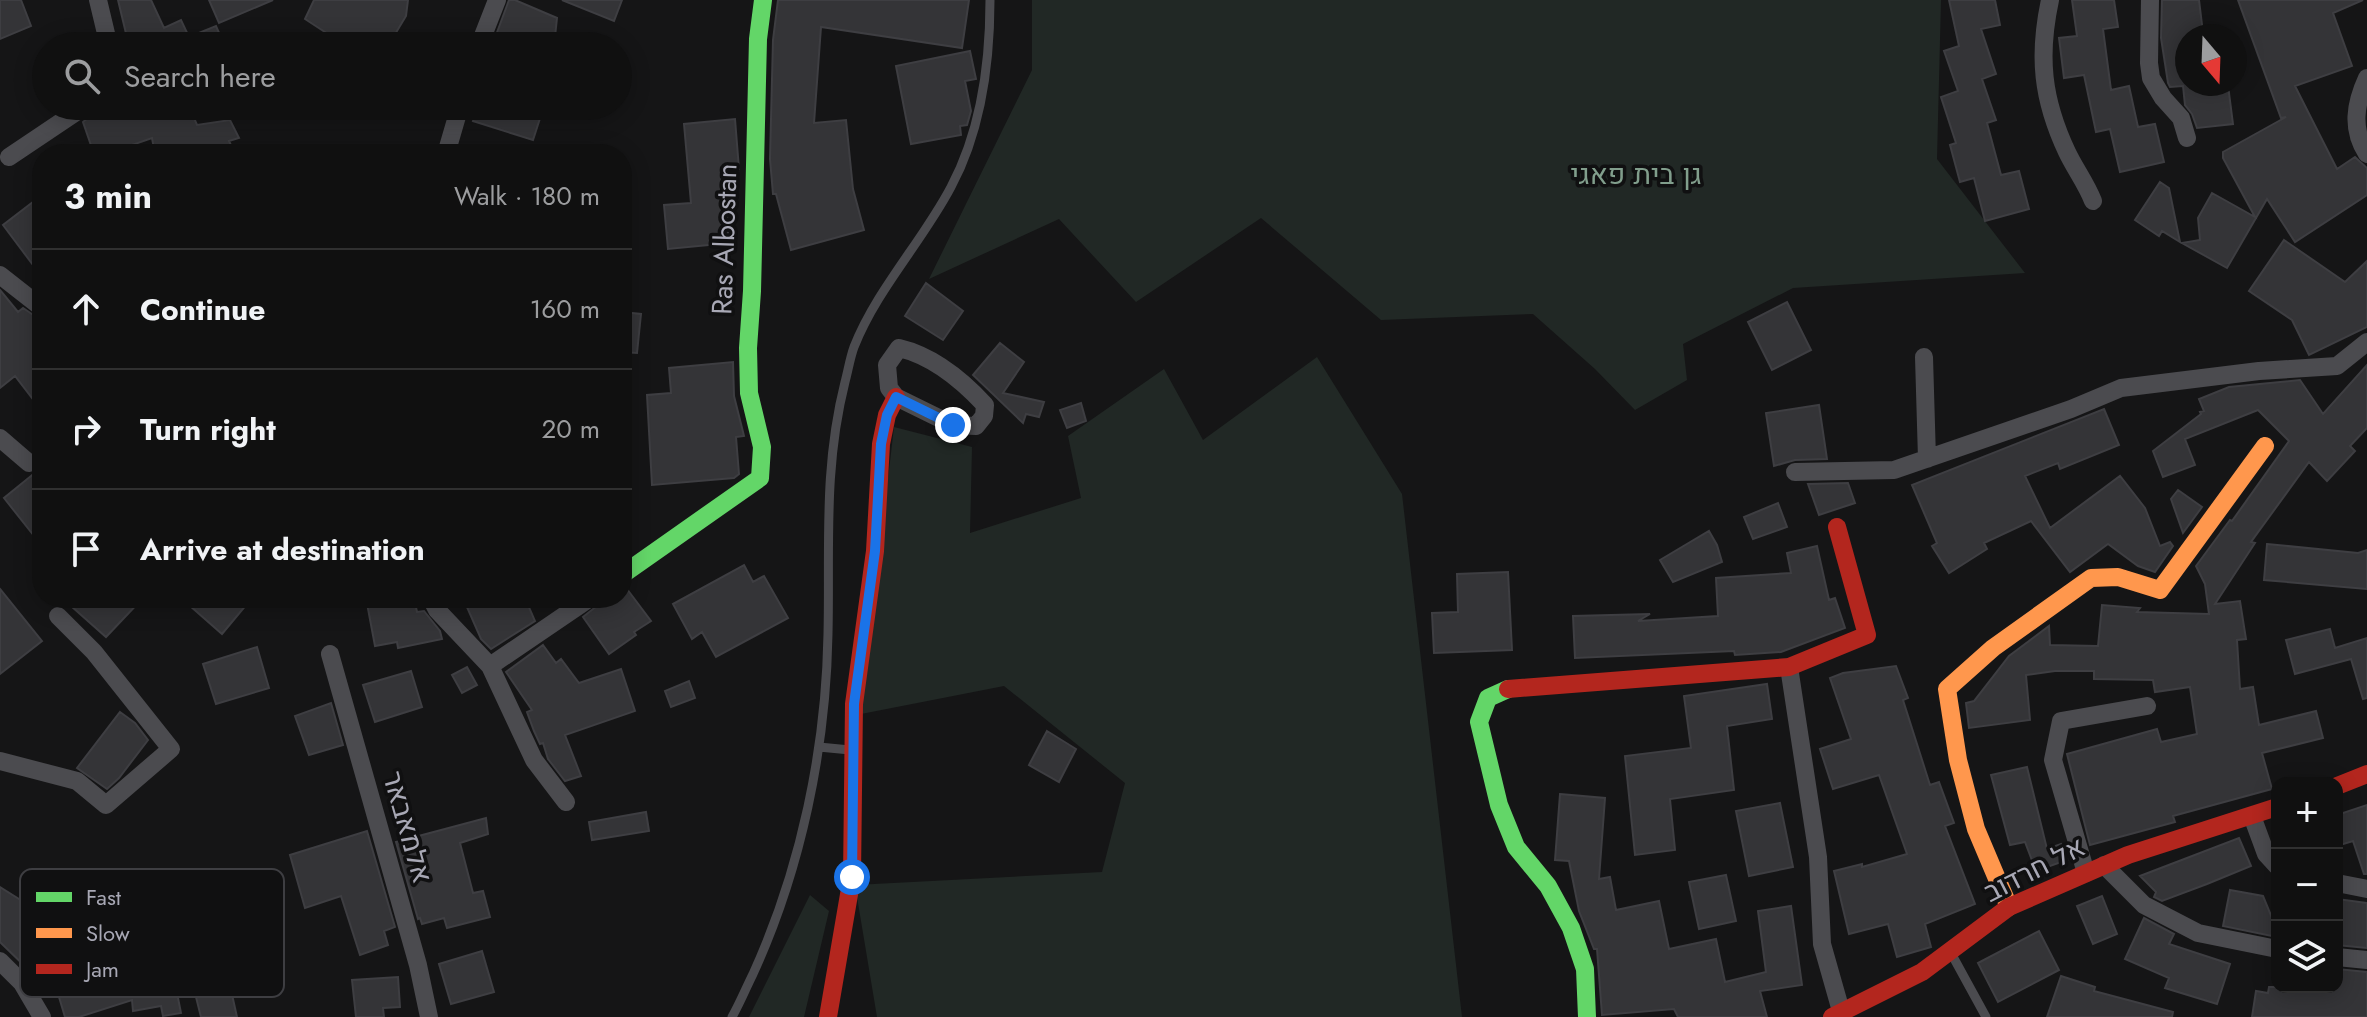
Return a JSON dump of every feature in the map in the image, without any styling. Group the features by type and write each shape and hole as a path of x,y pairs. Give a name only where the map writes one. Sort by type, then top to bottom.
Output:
{"street":[{"path":"98,0 106,32"},
{"path":"484,32 497,0"},
{"name":"Ras Albostan","path":"632,568 760,478 762,447 749,393 748,348 758,39 763,0"},
{"path":"2050,0 2044,28 2043,78 2067,153 2084,179 2093,201"},
{"path":"2150,0 2151,78 2181,118 2187,138"},
{"path":"2367,78 2355,118 2360,143 2367,154"},
{"path":"9,157 64,120"},
{"path":"449,144 456,120"},
{"path":"0,275 32,300"},
{"path":"1795,472 1894,470 2071,409 2121,388 2259,371 2337,366 2367,342"},
{"path":"899,348 920,353 968,387 985,405 984,416 976,426 953,425 896,397 889,388 887,365 899,348"},
{"path":"1924,357 1927,459"},
{"path":"828,1017 852,877 854,704 875,551 881,444 887,415 896,397"},
{"path":"0,438 29,463"},
{"path":"2009,907 1976,829 1958,760 1947,689 1993,648 2091,578 2106,574 2125,576 2160,590 2265,446"},
{"path":"1587,1017 1585,969 1571,928 1548,886 1516,847 1499,805 1479,722 1488,698 1513,687 1789,667 1867,635 1837,527"},
{"path":"436,608 490,666 534,760 566,802"},
{"path":"490,666 563,608"},
{"path":"0,761 77,781 106,805 171,749 94,652 58,616"},
{"name":"אלמאבאר","path":"330,654 418,965 429,1017"},
{"path":"1789,667 1818,857 1822,944 1836,1014"},
{"path":"2086,873 2053,760 2061,721 2147,706"},
{"path":"2343,784 2367,774"},
{"name":"אל חרדוב","path":"1836,1014 1922,972 2009,907 2128,855 2271,809"},
{"path":"2252,816 2271,859"},
{"path":"2104,865 2144,905 2198,933 2271,948"},
{"path":"2343,884 2367,889"},
{"path":"2343,958 2367,960"},
{"path":"0,961 20,981"},
{"path":"30,997 42,1017"}],"lane":[{"path":"732,1017 774,928 801,838 819,747 828,637 828,490 834,426 854,347 951,187 966,150 979,111 987,63 990,0"},
{"path":"819,747 854,750"},
{"path":"1950,951 1986,1017"}],"green space":[{"name":"גן בית פאגי","path":"1032,0 1941,0 1937,159 2025,273 1793,288 1683,344 1687,380 1635,410 1595,369 1533,314 1381,320 1261,218 1136,302 1059,219 929,279 1032,70"},
{"path":"1317,357 1402,494 1462,1017 877,1017 855,885 1102,872 1125,783 1004,686 861,714 894,427 972,447 970,533 1081,498 1068,436 1164,369 1203,440"},
{"path":"810,895 829,911 804,1017 749,1017"}],"building":[{"path":"0,0 21,0 31,26 0,39"},
{"path":"118,0 151,0 164,28 181,20 187,32 126,32"},
{"path":"209,0 273,0 219,23"},
{"path":"314,0 408,0 406,16 396,32 325,32 305,19"},
{"path":"509,0 557,18 556,32 497,32"},
{"path":"562,0 622,0 614,21"},
{"path":"778,0 969,0 962,48 821,27 814,123 846,120 853,189 864,230 791,250 776,194 773,194 770,159 773,40"},
{"path":"1949,0 1995,0 2000,25 1981,29 1996,74 1982,79 1996,120 1987,123 2001,175 2019,171 2029,209 1985,221 1974,178 1960,182 1950,145 1956,143 1941,97 1958,91 1944,51 1959,46"},
{"path":"2072,0 2114,0 2118,27 2103,29 2111,90 2129,86 2138,127 2155,124 2164,162 2120,172 2110,129 2096,132 2084,75 2064,78 2059,38 2077,36"},
{"path":"2162,0 2199,0 2202,24 2175,24 2175,87 2170,87 2168,83 2161,38"},
{"path":"2238,0 2363,0 2333,13 2352,66 2295,86 2337,169 2355,157 2367,168 2367,195 2295,242 2267,199 2227,268 2182,243 2200,240 2198,218 2212,193 2255,217 2223,158 2223,152 2286,117 2281,118"},
{"path":"216,26 219,32 201,32"},
{"path":"970,51 976,79 965,81 971,111 967,125 960,126 961,135 911,144 896,66"},
{"path":"2184,96 2229,96 2233,124 2197,128 2185,105"},
{"path":"735,119 739,169 722,170 729,243 668,249 664,205 691,203 684,124"},
{"path":"195,120 197,125 230,120 239,138 229,141 230,144 153,144 152,138 135,144 91,144 83,122"},
{"path":"473,120 539,120 533,140"},
{"path":"2160,182 2169,188 2180,242 2162,231 2159,236 2135,220"},
{"path":"32,203 32,264 3,225"},
{"path":"2284,240 2345,282 2367,261 2367,327 2309,355 2292,320 2249,291"},
{"path":"926,283 963,311 943,340 905,316"},
{"path":"0,290 18,312 23,308 32,314 32,398 15,376 0,388"},
{"path":"1787,302 1811,350 1772,370 1748,322"},
{"path":"632,313 641,314 637,353 632,353"},
{"path":"1000,343 1024,362 1003,393 1044,402 1039,417 1026,414 1023,423 973,375"},
{"path":"733,362 734,396 744,436 736,437 739,474 734,478 652,485 647,395 671,393 669,368"},
{"path":"2367,365 2367,428 2350,446 2355,451 2327,481 2309,462 2251,542 2255,543 2215,604 2240,601 2246,639 2237,640 2240,689 2253,687 2259,725 2316,711 2323,738 2262,753 2271,789 2173,816 2175,822 2090,845 2067,754 2157,729 2161,742 2197,734 2190,687 2155,692 2153,680 2094,679 2094,671 2055,671 2026,675 2030,720 1969,728 1966,703 1974,701 2009,656 2049,626 2050,645 2098,646 2102,605 2140,608 2137,612 2209,614 2205,584 2196,566 2289,441 2258,410 2185,439 2195,465 2163,477 2153,451 2204,411 2199,399 2229,387 2300,380 2323,414"},
{"path":"1081,403 1086,421 1067,428 1060,410"},
{"path":"1819,405 1827,459 1795,460 1774,466 1766,413"},
{"path":"2104,409 2119,445 2060,469 2058,463 2025,476 2050,528 2120,476 2145,508 2160,546 2170,542 2173,546 2155,572 2138,566 2108,544 2070,572 2031,521 1984,543 1987,549 1949,573 1932,546 1937,543 1912,485"},
{"path":"32,475 32,533 4,498"},
{"path":"1848,483 1855,503 1819,515 1808,484"},
{"path":"2178,490 2202,507 2183,533 2171,499"},
{"path":"1778,503 1787,527 1753,539 1744,517"},
{"path":"1709,531 1722,562 1673,582 1660,560"},
{"path":"2267,544 2358,553 2367,550 2367,589 2264,580"},
{"path":"1817,546 1829,600 1835,598 1845,628 1781,652 1575,658 1573,616 1650,614 1638,621 1718,616 1716,578 1791,573 1787,553"},
{"path":"744,565 753,582 764,576 788,618 716,657 702,632 692,639 673,604"},
{"path":"1508,572 1512,650 1434,653 1432,613 1458,612 1457,574"},
{"path":"0,589 42,641 0,674"},
{"path":"632,596 651,621 609,654 583,617 594,608 632,608"},
{"path":"73,608 134,608 106,637"},
{"path":"192,608 244,608 222,634"},
{"path":"368,608 416,608 417,612 424,611 440,631 442,639 398,648 397,642 375,646"},
{"path":"467,608 529,608 535,621 491,649 481,639"},
{"path":"2330,629 2335,648 2367,638 2367,698 2363,699 2351,659 2295,674 2286,640"},
{"path":"543,645 556,663 561,659 579,683 621,669 635,711 565,735 581,776 565,781 548,759 543,743 540,744 527,712 532,710 506,672"},
{"path":"257,647 269,688 216,704 203,664"},
{"path":"1896,666 1908,698 1903,700 1930,785 1939,782 1954,823 1945,826 1975,904 1925,924 1931,947 1897,957 1888,924 1849,934 1834,871 1862,864 1862,867 1907,854 1879,775 1833,789 1820,749 1851,739 1830,678 1843,673"},
{"path":"467,667 477,685 462,693 452,675"},
{"path":"411,671 422,707 375,722 363,685"},
{"path":"689,681 695,698 671,707 665,691"},
{"path":"1767,684 1772,719 1727,726 1734,790 1670,799 1675,850 1635,855 1625,756 1691,748 1684,696"},
{"path":"331,703 343,745 309,755 295,716"},
{"path":"120,712 135,723 148,740 107,789 77,768"},
{"path":"1047,731 1076,749 1059,782 1029,765"},
{"path":"2027,767 2047,849 2061,844 2067,860 2036,871 2025,842 2010,845 1991,775"},
{"path":"1560,794 1605,798 1599,879 1610,877 1616,910 1659,901 1669,949 1716,939 1725,982 1766,972 1758,911 1791,906 1802,985 1760,991 1767,1017 1678,1017 1674,1009 1602,1015 1597,949 1594,949 1579,911 1569,861 1555,860"},
{"path":"1780,803 1793,867 1749,876 1736,811"},
{"path":"2367,805 2367,874 2364,874 2353,841 2343,844 2343,813"},
{"path":"646,812 649,831 592,840 589,822"},
{"path":"486,818 488,834 460,843 473,893 483,891 490,917 447,928 444,918 422,924 396,842"},
{"path":"367,831 395,927 384,931 388,945 360,955 341,896 305,908 290,855"},
{"path":"2239,838 2251,866 2207,884 2162,901 2154,897 2156,892 2140,876"},
{"path":"1726,875 1736,921 1699,929 1689,882"},
{"path":"0,887 20,900 20,961 0,942"},
{"path":"2230,890 2263,896 2271,915 2271,936 2223,926"},
{"path":"2102,896 2117,934 2093,944 2077,906"},
{"path":"2343,900 2367,903 2367,948 2343,946"},
{"path":"2144,918 2174,934 2169,944 2230,964 2217,1004 2165,988 2169,978 2125,959"},
{"path":"2039,931 2059,970 1998,1002 1978,963"},
{"path":"482,951 494,992 451,1004 439,964"},
{"path":"2343,970 2367,972 2367,1017 2252,1017 2256,991 2268,993 2269,987 2271,993 2343,993"},
{"path":"2061,976 2095,987 2094,991 2173,1012 2172,1017 2047,1017"},
{"path":"398,977 400,1007 383,1008 384,1017 356,1017 352,980"},
{"path":"59,997 178,997 181,1013 163,1016 161,1006 133,1011 132,1000 79,1017 65,1017"},
{"path":"196,997 233,997 237,1017 201,1017"}],"traffic: fast":[{"path":"632,568 760,478 762,447 749,393 748,348 758,39 763,0"},
{"path":"1508,689 1488,698 1479,722 1499,805 1516,847 1548,886 1571,928 1585,969 1587,1017"}],"traffic: slow":[{"path":"2009,907 1976,829 1958,760 1947,689 1993,648 2091,578 2118,577 2160,590 2265,446"}],"traffic: jam":[{"path":"828,1017 852,877 854,704 875,551 881,444 887,415 896,397"},
{"path":"1508,689 1789,667 1867,635 1837,527"},
{"path":"2343,784 2367,774"},
{"path":"1832,1017 1922,972 2009,907 2128,855 2271,809"}],"route":[{"path":"852,877 854,704 875,551 881,444 887,415 896,397 953,425"}]}
